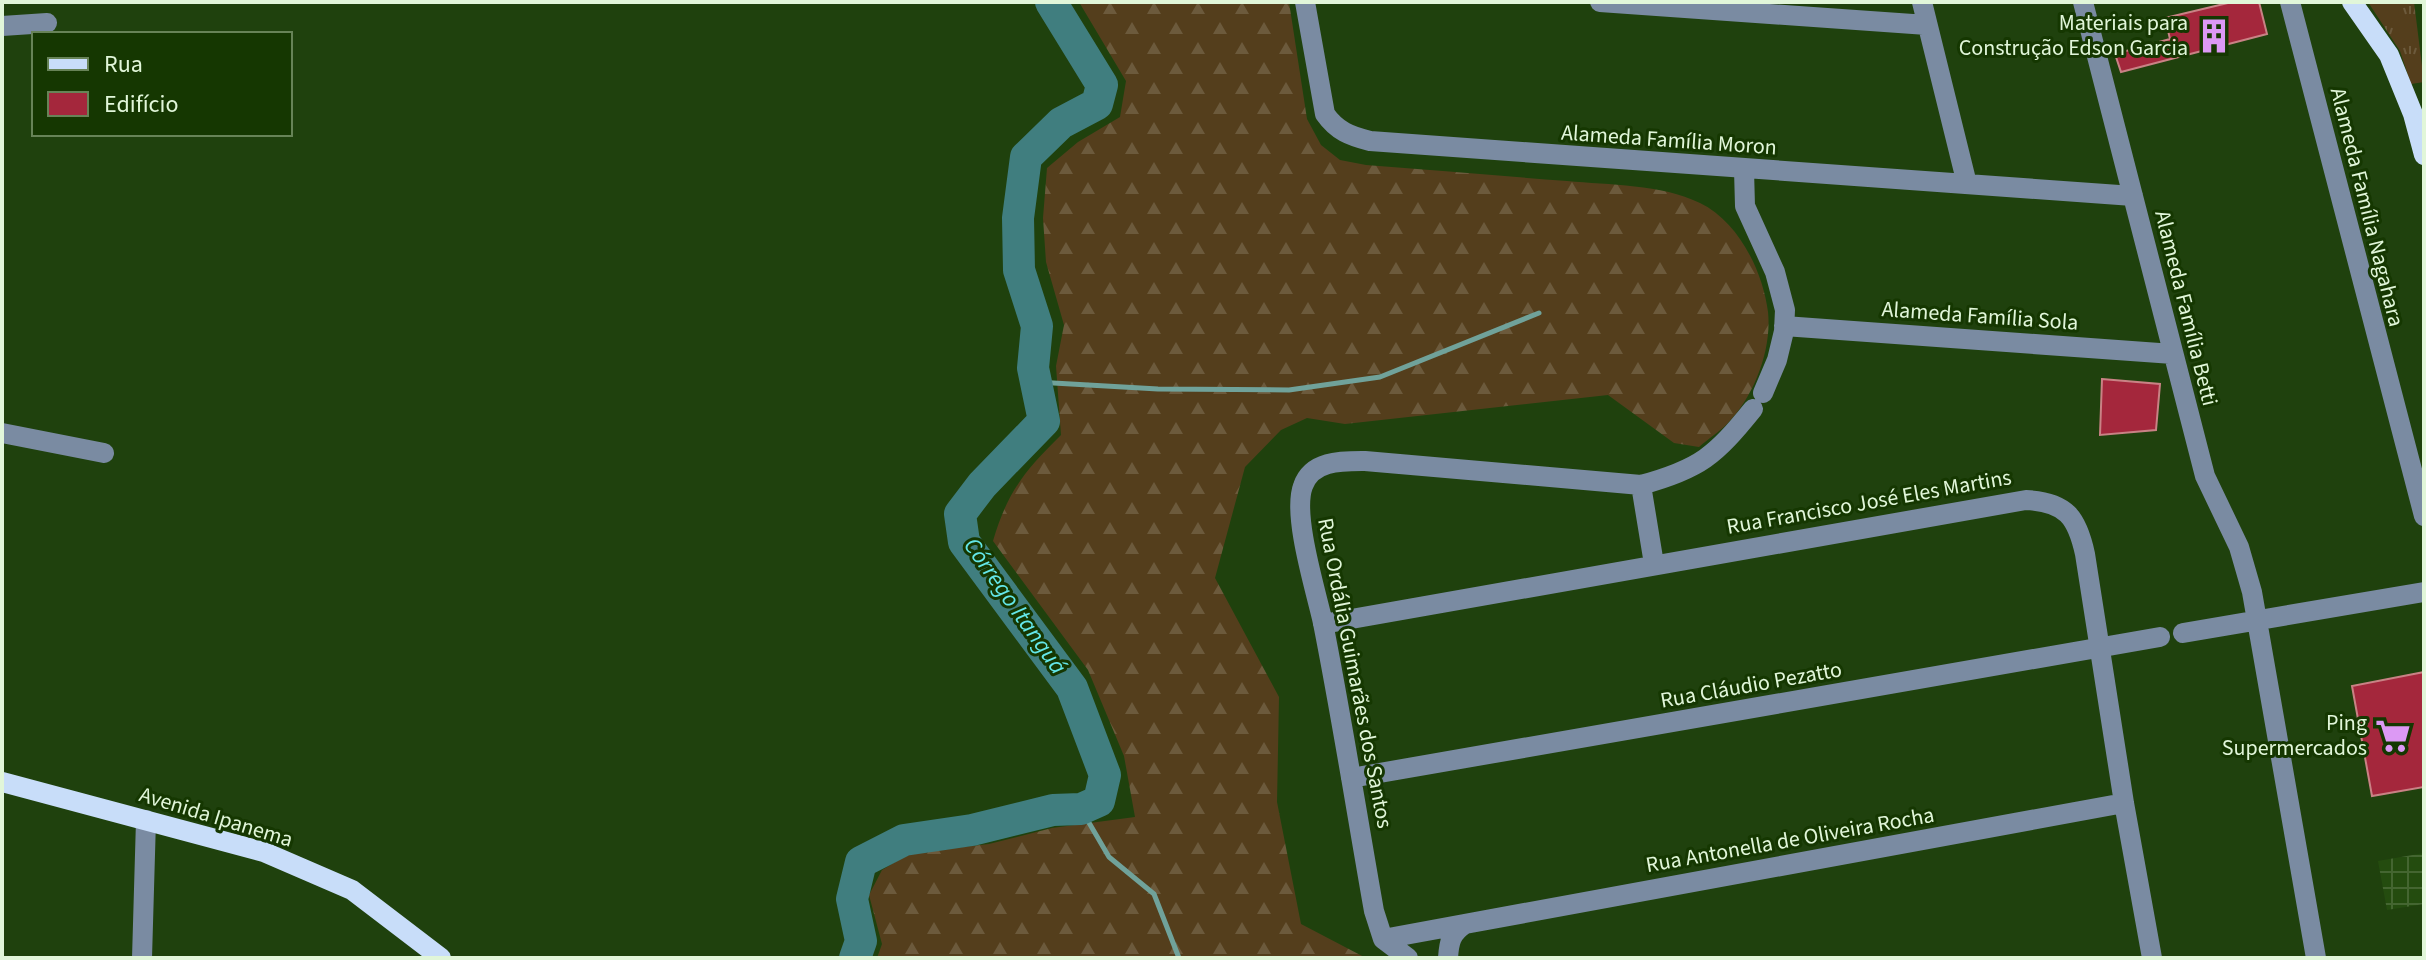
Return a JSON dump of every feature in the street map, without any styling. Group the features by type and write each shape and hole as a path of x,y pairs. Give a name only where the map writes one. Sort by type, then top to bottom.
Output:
{"main road":[{"path":"2352,2 2389,55 2413,114 2424,155"},
{"name":"Avenida Ipanema","path":"2,782 264,852 352,890 441,958"}],"street":[{"name":"Alameda Família Moron","path":"1305,2 1325,114 1346,135 1370,141 2133,196"},
{"path":"1600,2 1927,25"},
{"path":"1922,2 1967,184"},
{"name":"Alameda Família Betti","path":"2083,2 2205,476 2239,547 2257,621 2316,958"},
{"name":"Alameda Família Nagahara","path":"2290,2 2424,516"},
{"path":"2,26 47,23"},
{"path":"1744,170 1745,206 1775,272 1785,310 1784,326"},
{"name":"Alameda Família Sola","path":"1784,326 2173,354"},
{"name":"Rua Ordália Guimarães dos Santos","path":"1383,939 1377,928 1323,624 1301,521 1299,501 1303,484 1314,470 1333,461 1365,461 1641,485 1670,477 1696,466 1725,443 1758,401 1777,360 1784,326"},
{"path":"2,433 104,453"},
{"path":"1641,485 1654,564"},
{"name":"Rua Francisco José Eles Martins","path":"1323,624 2026,500 2059,506 2077,525 2085,554 2152,958"},
{"path":"2183,633 2424,592"},
{"name":"Rua Cláudio Pezatto","path":"1351,778 2160,637"},
{"name":"Rua Antonella de Oliveira Rocha","path":"1383,939 2124,803"},
{"path":"142,958 146,820"},
{"path":"1448,958 1449,943 1455,930 1465,924"},
{"path":"1383,939 1408,958"}],"shaded area":[{"path":"2424,853 2424,904 2387,910 2378,861"}],"green space":[{"path":"1079,2 1289,2 1307,119 1321,145 1340,160 1366,165 1669,192 1700,203 1726,222 1747,250 1761,281 1768,327 1759,372 1737,413 1699,447 1674,443 1608,395 1345,424 1307,418 1281,430 1245,467 1215,578 1279,697 1277,802 1301,924 1366,958 877,958 882,944 869,895 882,870 910,853 989,844 1052,828 1135,817 1124,756 1088,670 993,541 1019,482 1061,435 1056,366 1064,325 1046,262 1043,218 1047,168 1078,142 1120,117 1126,81"},
{"path":"2368,2 2414,2 2424,82 2411,84 2400,51"}],"building":[{"name":"Materiais para Construção Edson Garcia","path":"2232,2 2259,2 2267,34 2121,72 2115,54 2170,39 2165,18"},
{"path":"2102,379 2160,384 2156,430 2100,435"},
{"name":"Ping Supermercados","path":"2424,672 2424,787 2372,796 2352,686"}],"waterway":[{"name":"Córrego Itanguá","path":"855,958 861,941 852,899 861,862 904,840 972,830 1053,810 1081,809 1099,801 1105,775 1072,688 964,542 960,514 982,485 1044,421 1033,368 1037,326 1019,270 1018,218 1026,157 1061,123 1097,104 1102,85 1051,2"},
{"path":"1036,382 1158,389 1289,390 1380,377 1539,313"},
{"path":"1081,809 1109,857 1154,894 1179,958"}],"place":[{"name":"Materiais para Construção Edson Garcia","path":"2214,36"},
{"name":"Ping Supermercados","path":"2393,736"}]}
